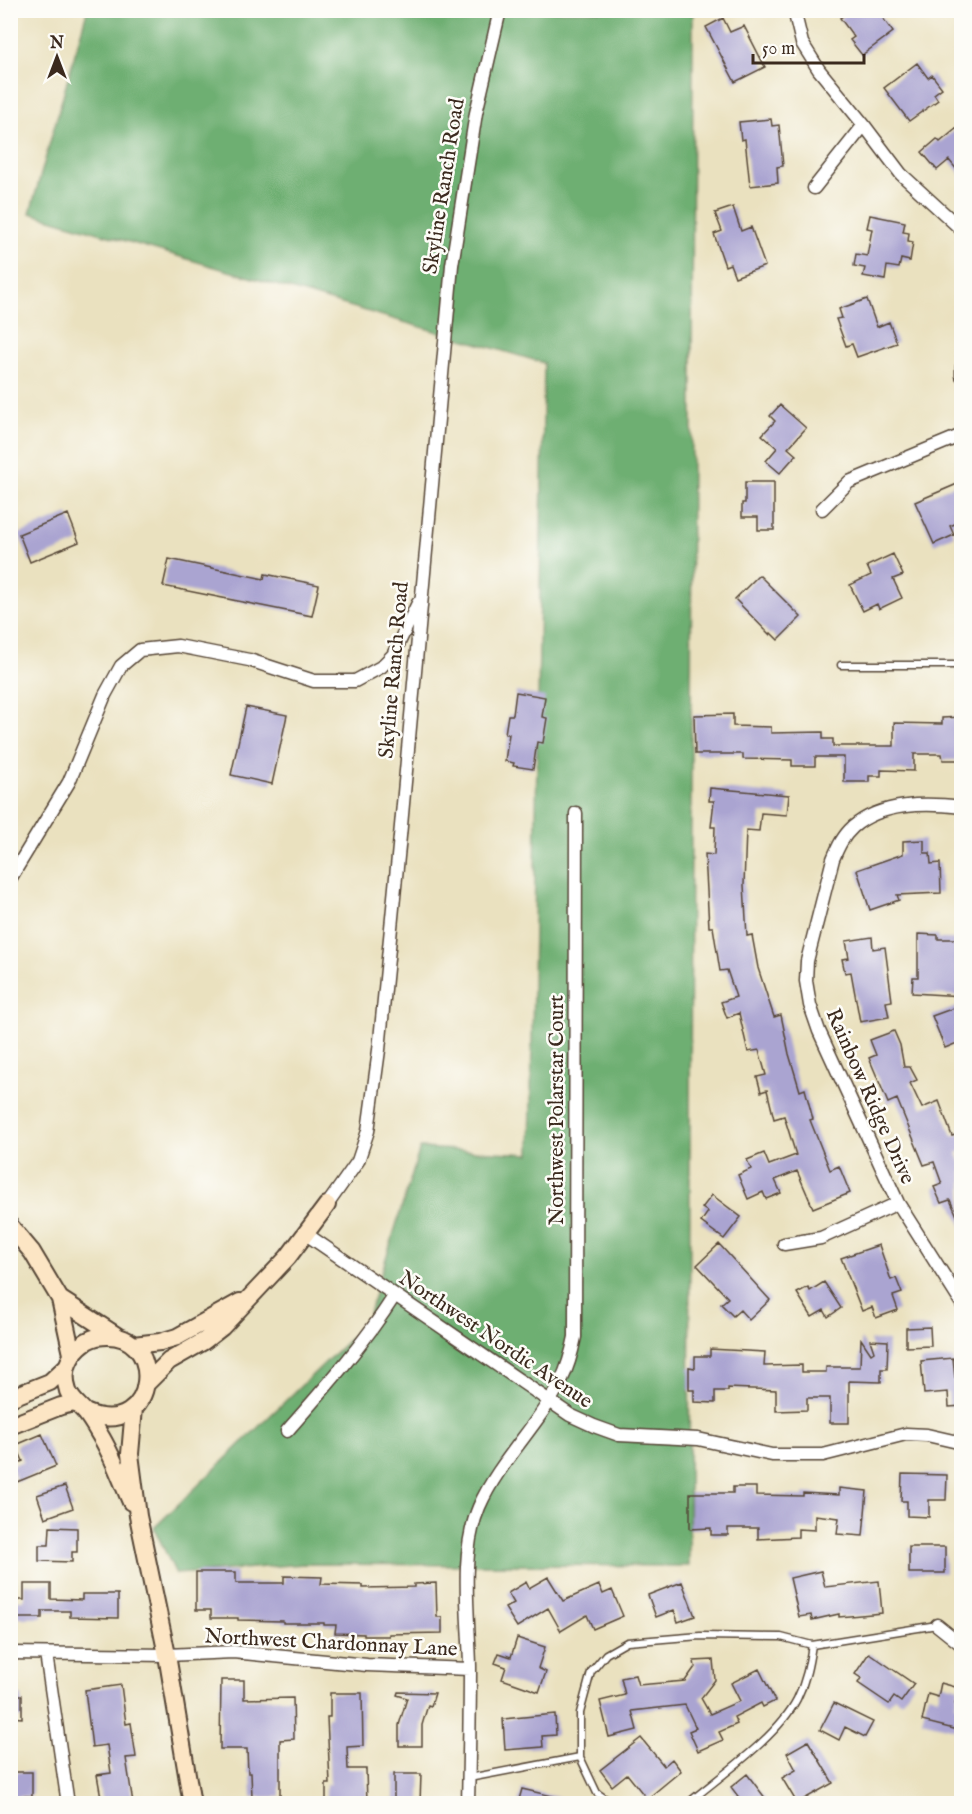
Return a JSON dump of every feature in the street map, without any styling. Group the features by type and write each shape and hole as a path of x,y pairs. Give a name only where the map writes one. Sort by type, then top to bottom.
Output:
{"street":[{"name":"Skyline Ranch Road","path":"147,1383 169,1361 204,1341 222,1327 288,1257 358,1161 368,1131 380,1050 452,265 476,113 500,10"},
{"path":"794,10 802,43 819,70 901,174 962,230"},
{"path":"814,188 864,125"},
{"path":"962,366 962,376"},
{"path":"822,509 849,482 962,435"},
{"path":"10,879 69,782 105,695 121,666 140,651 178,646 249,660 314,681 355,681 381,667 393,655 422,594"},
{"name":"Rainbow Ridge Drive","path":"962,807 939,804 904,806 876,814 854,827 840,843 832,859 807,961 806,981 810,1005 819,1031 898,1203 962,1304"},
{"name":"Northwest Polarstar Court","path":"468,1803 470,1669 467,1571 471,1531 478,1508 490,1485 561,1381 570,1360 575,1337 576,813"},
{"path":"784,1244 821,1238 898,1203"},
{"path":"10,1226 32,1252 60,1299 70,1360 67,1386 102,1437 138,1516"},
{"name":"Northwest Nordic Avenue","path":"306,1234 548,1401 594,1426 619,1434 698,1439 772,1455 823,1455 906,1434 927,1435 962,1443"},
{"path":"286,1431 344,1366 371,1332 395,1295"},
{"name":"Skyline Ranch Road","path":"127,1342 160,1342 177,1337 248,1297"},
{"path":"10,1426 61,1406 80,1407 97,1417 110,1418 123,1415 134,1408 143,1397 147,1383 147,1369 142,1356 127,1342 60,1299"},
{"path":"10,1398 50,1382 81,1345 92,1338 106,1336 127,1342"},
{"path":"134,1408 130,1454 138,1516 167,1655 192,1803"},
{"path":"937,1625 962,1645"},
{"name":"Northwest Chardonnay Lane","path":"10,1653 167,1655 233,1652 367,1665 470,1669"},
{"path":"46,1654 68,1803"}],"lane":[{"path":"841,665 962,665"},
{"path":"613,1803 597,1793 580,1757 580,1713 591,1672 606,1654 627,1642 700,1636 781,1637 812,1645 937,1625"},
{"path":"687,1803 769,1736 796,1701 807,1675 812,1645"},
{"path":"468,1779 580,1757"}],"green space":[{"path":"87,11 693,11 689,1566 304,1564 176,1574 154,1528 366,1323 420,1148 530,1154 544,363 30,213"}],"building":[{"path":"851,10 877,10 893,32 862,55 850,40 854,37 840,18"},
{"path":"723,18 730,32 744,26 765,67 735,82 706,27"},
{"path":"917,63 928,78 932,75 942,88 934,94 938,100 909,121 884,88"},
{"path":"771,119 772,126 779,125 783,166 777,167 778,183 750,186 745,139 741,140 739,122"},
{"path":"957,128 962,134 962,176 949,160 937,170 922,152 937,139 940,142"},
{"path":"733,207 741,231 751,227 765,266 735,277 730,264 725,266 714,234 722,231 715,213"},
{"path":"870,215 905,222 903,232 909,233 908,241 913,242 910,261 901,259 899,268 887,266 885,280 863,276 865,268 854,266 856,254 867,256 872,229 867,228"},
{"path":"867,299 877,327 889,322 897,343 857,357 852,344 846,346 836,319 842,318 839,309"},
{"path":"780,405 806,428 788,448 796,455 780,473 766,461 777,448 762,435 775,421 770,416"},
{"path":"745,482 774,482 774,530 758,530 758,517 742,517"},
{"path":"962,482 962,521 950,526 954,535 934,544 915,502"},
{"path":"68,514 79,542 30,562 19,534"},
{"path":"893,554 903,575 893,579 902,598 879,609 877,604 863,611 850,585 871,575 867,566"},
{"path":"169,559 264,579 265,574 319,585 312,616 163,586"},
{"path":"759,575 801,617 778,640 771,633 770,635 735,599"},
{"path":"516,692 545,697 542,717 547,718 543,743 537,742 533,769 513,766 514,763 505,761 509,734 505,734 508,715 513,715"},
{"path":"246,707 287,715 272,784 231,775"},
{"path":"733,714 733,726 771,727 771,733 823,732 823,739 833,739 833,746 894,746 894,723 942,724 942,718 962,717 962,760 943,760 942,754 914,754 914,771 881,770 881,776 869,776 869,782 844,782 844,757 815,757 815,766 792,766 792,760 743,759 743,754 695,754 694,715"},
{"path":"710,788 789,795 787,815 761,813 759,831 746,830 744,885 747,936 752,935 758,968 774,1017 781,1015 800,1091 805,1089 813,1119 810,1120 830,1170 839,1166 850,1193 813,1208 797,1171 775,1180 781,1193 766,1199 763,1192 748,1199 738,1175 751,1169 747,1160 764,1153 769,1165 796,1155 784,1116 774,1119 767,1090 761,1092 757,1077 766,1075 759,1050 748,1052 739,1013 727,1018 721,1002 736,997 727,970 720,971 713,927 709,927 705,854 714,855 715,827 711,827 714,801 709,801"},
{"path":"924,840 924,853 930,853 931,864 940,863 941,893 897,895 899,900 870,910 857,870 903,854 903,841"},
{"path":"918,934 938,935 938,939 962,939 962,996 912,993 913,977 918,977"},
{"path":"872,937 873,949 885,947 892,1001 886,1002 889,1017 860,1022 851,972 845,973 842,959 849,958 846,941"},
{"path":"962,1005 962,1041 945,1048 932,1016"},
{"path":"894,1031 900,1045 904,1067 910,1067 917,1080 910,1083 922,1108 939,1101 952,1136 962,1133 962,1151 957,1153 962,1166 962,1227 950,1200 941,1203 934,1187 942,1184 934,1162 924,1165 897,1099 888,1103 869,1058 876,1055 870,1040"},
{"path":"712,1195 741,1217 724,1239 701,1222 708,1212 702,1208"},
{"path":"719,1244 770,1300 749,1320 740,1310 733,1316 721,1304 728,1298 697,1265"},
{"path":"879,1245 891,1280 896,1278 902,1293 893,1296 898,1310 876,1318 872,1307 862,1311 841,1258"},
{"path":"824,1282 841,1308 828,1317 824,1310 812,1317 797,1293 808,1287 810,1291"},
{"path":"930,1327 931,1346 906,1347 906,1328"},
{"path":"861,1339 871,1354 874,1352 870,1340 888,1341 887,1369 881,1369 881,1382 849,1381 849,1423 830,1423 830,1398 807,1398 807,1410 776,1411 776,1390 728,1388 728,1391 715,1391 715,1403 694,1402 694,1390 689,1390 689,1367 695,1368 695,1356 710,1356 710,1349 765,1352 764,1366 802,1365 802,1372 826,1372 826,1367 860,1367"},
{"path":"953,1358 955,1378 962,1378 962,1406 949,1407 948,1392 924,1394 921,1361"},
{"path":"42,1434 56,1466 17,1482 11,1466 23,1461 16,1445"},
{"path":"902,1474 947,1475 946,1500 929,1500 929,1517 907,1516 907,1501 901,1501"},
{"path":"65,1486 73,1508 45,1518 37,1495"},
{"path":"733,1487 756,1487 756,1495 803,1496 803,1493 839,1495 839,1488 867,1491 863,1536 837,1534 839,1518 815,1515 815,1530 798,1529 798,1537 758,1539 758,1528 728,1528 728,1535 711,1535 711,1528 690,1529 690,1493 733,1493"},
{"path":"50,1527 77,1528 77,1552 72,1552 72,1562 39,1561 39,1545 49,1545"},
{"path":"909,1547 945,1547 945,1573 909,1573"},
{"path":"821,1571 825,1587 879,1581 882,1613 839,1617 839,1614 812,1620 811,1615 799,1617 790,1578"},
{"path":"196,1572 236,1572 236,1583 284,1583 284,1576 322,1577 321,1584 363,1585 363,1588 414,1587 414,1584 436,1583 437,1617 442,1617 442,1633 364,1636 364,1634 335,1633 336,1625 324,1625 324,1623 283,1623 283,1621 211,1618 211,1610 196,1610"},
{"path":"548,1577 563,1601 599,1585 603,1594 612,1590 623,1616 593,1629 587,1615 561,1631 548,1608 517,1627 505,1608 514,1603 508,1593 526,1582 529,1588"},
{"path":"682,1582 695,1616 678,1622 674,1610 656,1617 648,1595"},
{"path":"24,1584 51,1584 51,1599 82,1600 82,1594 118,1594 118,1618 70,1617 70,1611 42,1611 42,1618 17,1618 17,1600 24,1600"},
{"path":"517,1638 545,1647 538,1668 546,1672 539,1692 502,1679 506,1667 495,1663 499,1653 511,1657"},
{"path":"869,1653 914,1684 901,1702 894,1697 889,1704 858,1683 861,1678 855,1674"},
{"path":"713,1660 715,1680 701,1698 710,1714 740,1701 731,1683 759,1669 775,1701 763,1707 761,1703 734,1717 737,1724 719,1732 723,1740 698,1751 689,1731 696,1728 685,1705 632,1711 637,1730 609,1737 600,1701 625,1695 621,1678 635,1675 638,1685 685,1681 695,1667 694,1661"},
{"path":"221,1680 244,1680 244,1699 293,1698 294,1739 280,1740 280,1797 252,1797 247,1749 220,1749"},
{"path":"941,1683 959,1688 955,1704 962,1706 962,1731 922,1721 928,1694 938,1697"},
{"path":"121,1685 126,1724 131,1723 136,1757 126,1758 133,1803 102,1803 97,1775 111,1773 107,1745 92,1747 85,1690"},
{"path":"398,1692 435,1693 431,1706 428,1705 422,1725 422,1746 399,1746 399,1725 407,1698 397,1695"},
{"path":"330,1693 362,1693 363,1746 347,1747 348,1769 366,1769 367,1803 326,1803 326,1784 330,1784 327,1717 330,1717"},
{"path":"10,1695 22,1695 22,1718 10,1717"},
{"path":"834,1703 873,1722 865,1737 845,1727 839,1740 820,1730"},
{"path":"555,1714 556,1735 542,1736 543,1747 505,1750 503,1719"},
{"path":"641,1738 664,1766 672,1759 681,1771 647,1799 627,1774 612,1786 600,1770"},
{"path":"808,1741 833,1783 797,1803 782,1778 796,1770 787,1753"},
{"path":"10,1772 32,1772 32,1796 10,1797"},
{"path":"394,1774 421,1774 420,1803 394,1803"},
{"path":"747,1774 769,1803 743,1803 731,1787"},
{"path":"522,1789 565,1799 564,1803 518,1803"}]}
